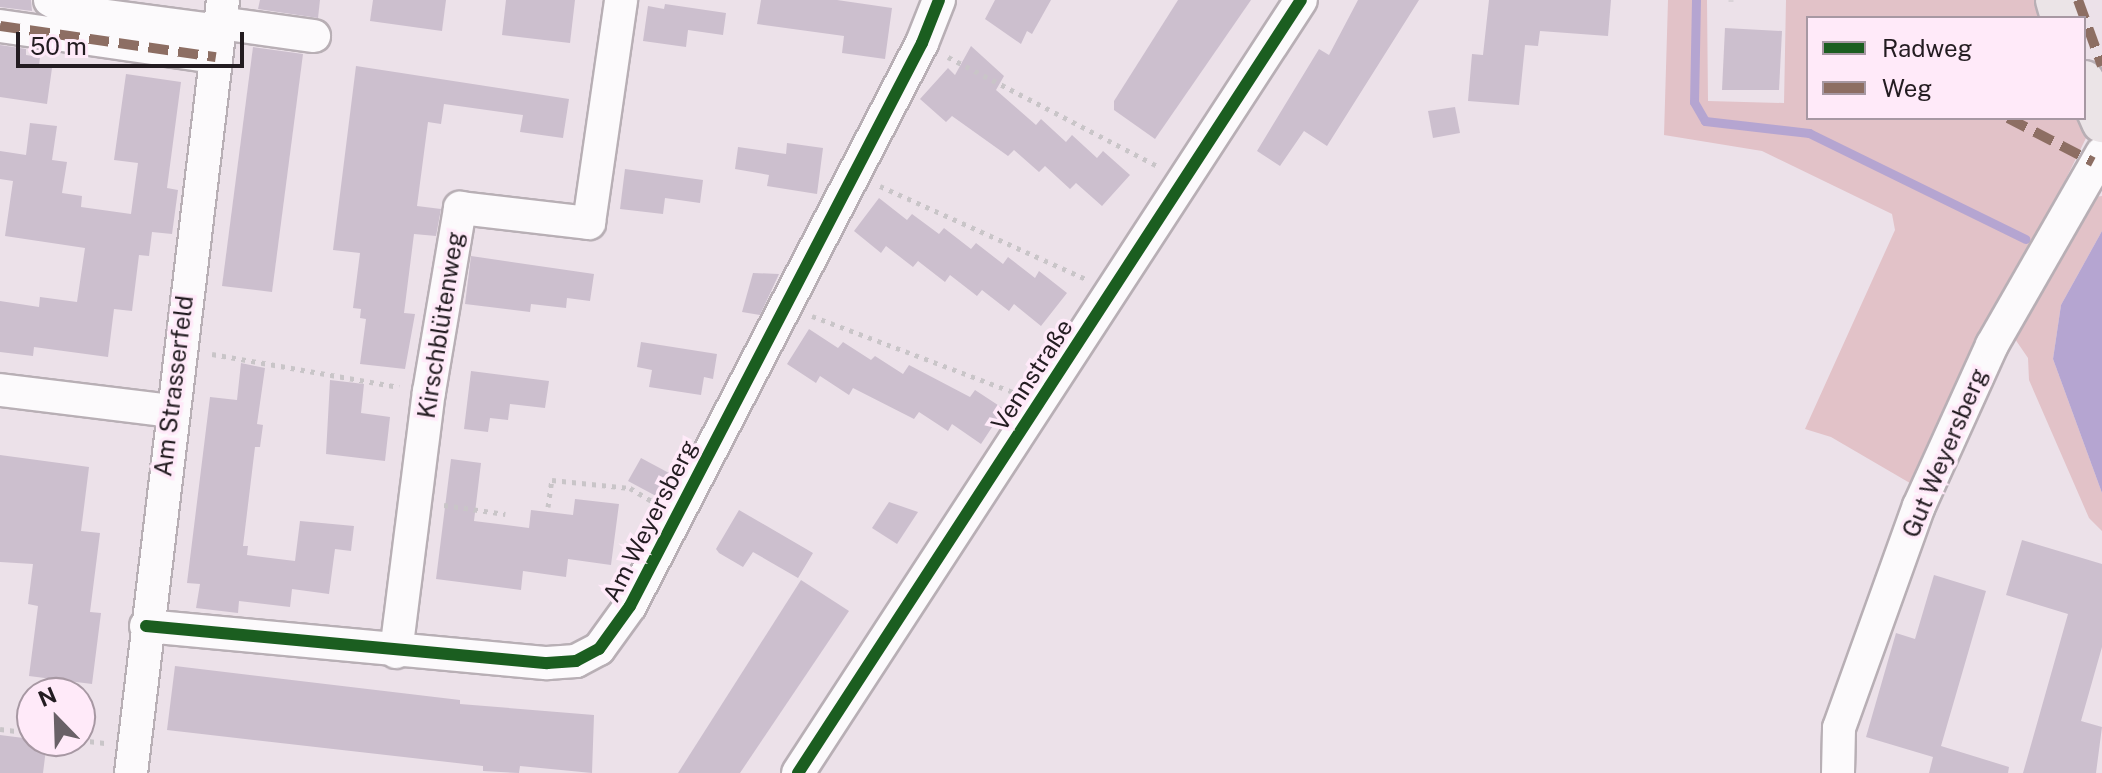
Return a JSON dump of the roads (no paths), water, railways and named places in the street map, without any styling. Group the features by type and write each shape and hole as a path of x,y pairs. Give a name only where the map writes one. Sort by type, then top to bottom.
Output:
{"main road":[{"path":"2086,86 2102,122"}],"street":[{"path":"50,0 70,11 314,36"},
{"name":"Kirschblütenweg","path":"396,652 429,392 460,208 589,223 621,0"},
{"name":"Am Weyersberg","path":"146,626 396,652 576,661 599,649 616,632 678,515 922,43 939,0"},
{"name":"Vennstraße","path":"798,773 1301,0"},
{"path":"0,26 219,28"},
{"name":"Am Strasserfeld","path":"131,773 171,411 219,28"},
{"name":"Gut Weyersberg","path":"1838,773 1839,728 1919,506 1992,345 2102,153"},
{"path":"0,390 171,411"}],"waterway":[{"path":"1696,0 1694,102 1705,121 1809,133 2025,239"}]}
